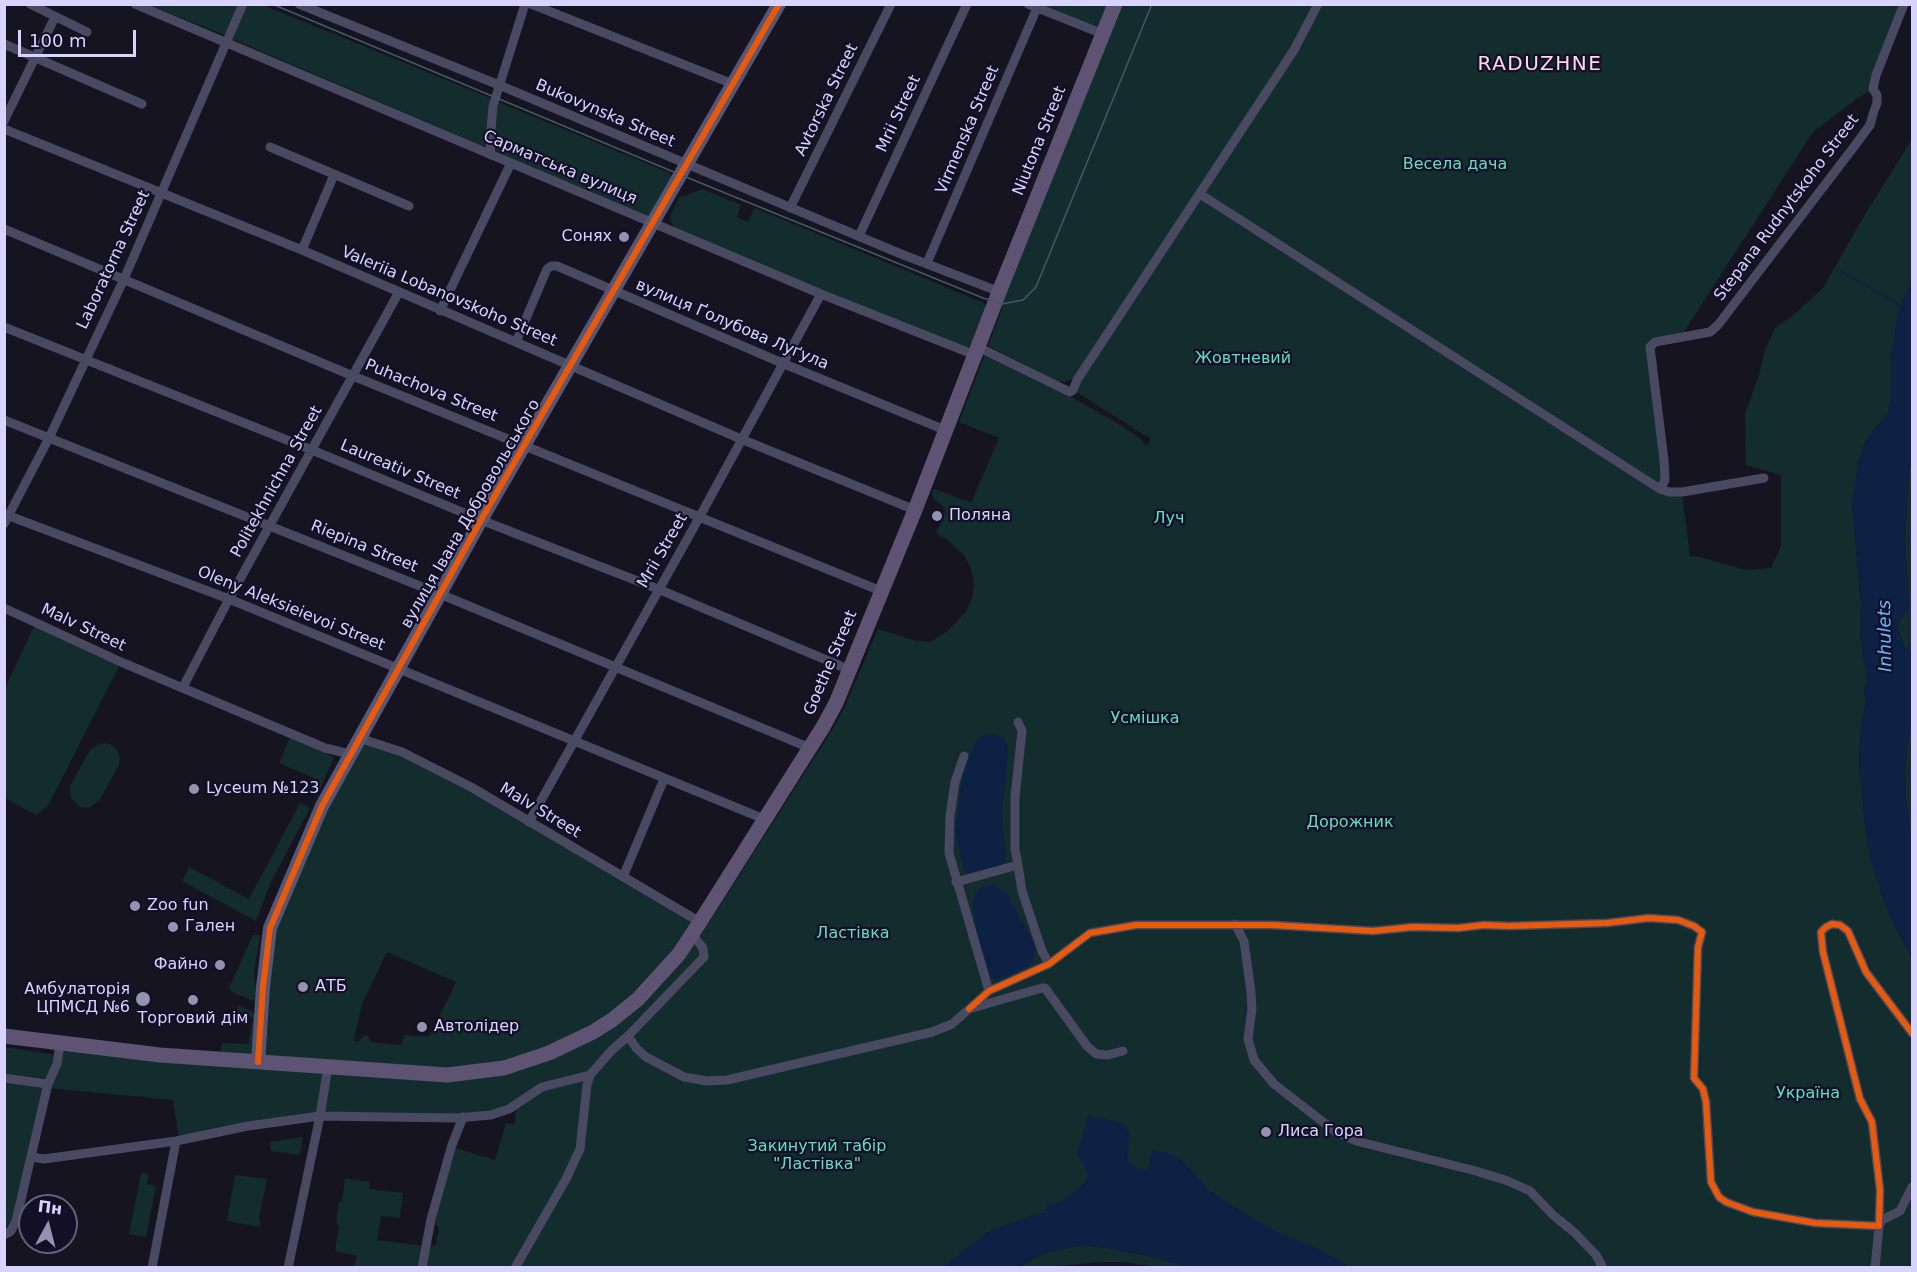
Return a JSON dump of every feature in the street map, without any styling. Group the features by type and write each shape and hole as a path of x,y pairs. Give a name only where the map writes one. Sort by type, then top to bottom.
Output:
{"main road":[{"name":"Niutona Street","path":"1000,292 1115,4"},
{"name":"Goethe Street","path":"4,1036 160,1055 447,1075 479,1072 525,1062 593,1032 625,1010 656,981 696,928 832,711 915,510 1000,292"}],"street":[{"path":"30,4 87,32"},
{"name":"Сарматська вулиця","path":"135,4 821,294 977,351 1070,392 1200,194"},
{"name":"Laboratorna Street","path":"6,518 49,438 124,279 243,4"},
{"name":"Bukovynska Street","path":"299,4 499,85 790,208 1000,292"},
{"path":"491,155 491,121 499,85 525,4"},
{"path":"531,4 733,84"},
{"name":"Avtorska Street","path":"790,208 891,4"},
{"name":"Mrii Street","path":"859,236 967,4"},
{"path":"1318,4 1294,50 1200,194 1660,489 1682,492 1764,478"},
{"name":"Stepana Rudnytskoho Street","path":"1660,489 1665,480 1664,460 1650,347 1654,342 1710,332 1718,326 1857,144 1870,125 1874,114 1877,103 1877,95 1873,89 1876,75 1904,4"},
{"name":"вулиця Івана Добровольського","path":"258,1062 270,928 311,830 350,754 524,445 572,366 733,84 774,6"},
{"path":"1033,6 1103,34"},
{"name":"Virmenska Street","path":"927,263 1033,6"},
{"path":"4,122 55,16"},
{"path":"4,44 142,104"},
{"name":"Valeriia Lobanovskoho Street","path":"4,129 302,250 741,439 915,510"},
{"path":"270,147 409,206"},
{"path":"440,311 511,163"},
{"path":"302,250 334,175"},
{"name":"Puhachova Street","path":"4,229 353,376 881,591"},
{"name":"вулиця Ґолубова Луґула","path":"516,342 547,270 551,266 557,266 945,430"},
{"name":"Politekhnichna Street","path":"183,687 229,599 399,292"},
{"name":"Mrii Street","path":"529,822 821,294"},
{"name":"Laureativ Street","path":"4,327 658,589 850,670"},
{"name":"Riepina Street","path":"4,420 440,594 810,748"},
{"name":"Oleny Aleksieievoi Street","path":"6,518 229,599 764,819"},
{"name":"Malv Street","path":"4,608 121,662 325,748 350,754"},
{"path":"1018,722 1022,730 1015,797 1015,849 1022,891 1042,951 1049,964"},
{"name":"Malv Street","path":"359,738 402,752 432,766 623,877 696,928"},
{"path":"964,756 956,782 950,816 949,853 989,991"},
{"path":"623,877 664,779"},
{"path":"956,882 1018,865"},
{"path":"628,1036 646,1057 684,1077 707,1081 727,1080 932,1032 952,1024 989,991 1049,964 1080,939 1100,930 1136,925 1235,924 1373,931 1413,927 1458,928 1484,925 1607,923 1664,918 1678,920 1702,932 1698,947 1694,1078 1703,1089 1711,1182 1719,1197 1753,1212 1815,1223 1879,1226"},
{"path":"1235,924 1244,941 1251,992 1252,1009 1248,1040 1254,1060 1274,1084 1336,1132 1356,1141 1476,1171 1530,1191 1596,1255 1603,1268"},
{"path":"1875,1268 1878,1253 1880,1190 1872,1122 1860,1099 1823,952 1821,932 1826,927 1832,924 1848,931 1866,972 1912,1033"},
{"path":"515,1268 566,1179 580,1149 590,1075 704,957 696,928"},
{"path":"969,1009 1045,988 1087,1046 1096,1054 1107,1055 1124,1051"},
{"path":"4,1235 11,1231 16,1221 48,1084 57,1064 60,1044"},
{"path":"288,1268 328,1067"},
{"path":"32,1157 45,1160 176,1141 248,1126 320,1116 463,1118 500,1112 516,1105 542,1087 590,1075"},
{"path":"4,1078 48,1084"},
{"path":"422,1268 431,1219 463,1118"},
{"path":"152,1268 176,1141"},
{"path":"1879,1226 1882,1220 1900,1211 1912,1187"}],"green space":[{"path":"149,5 240,5 225,35"},
{"path":"247,5 263,5 493,99 486,145 483,146 233,39"},
{"path":"1028,5 1111,5 1099,33"},
{"path":"1121,5 1904,5 1873,89 1813,132 1680,338 1650,347 1663,485 1682,492 1690,557 1695,556 1746,570 1771,568 1781,546 1781,475 1746,465 1745,414 1765,350 1775,328 1823,288 1912,139 1912,280 1898,314 1891,358 1891,399 1887,416 1864,445 1859,460 1852,502 1861,605 1860,633 1868,675 1864,690 1866,704 1861,726 1859,760 1865,826 1870,856 1885,903 1912,958 1912,1267 1301,1267 1045,1213 1033,1215 989,1232 944,1267 426,1267 429,1248 436,1244 439,1227 433,1223 456,1148 495,1160 506,1123 515,1124 516,1105 491,1115 320,1116 179,1140 173,1100 48,1088 60,1044 258,1062 270,928 359,738 402,752 700,922 698,940 832,730 845,706 878,629 916,641 930,642 948,631 966,611 972,598 974,584 971,569 964,555 936,533 945,508 935,500 932,494 935,489 971,503 999,438 959,422 985,354 1020,368 1117,423 1141,439 1146,446 1151,439 1073,390 1075,378 1065,382 1057,381 988,346 1003,306 1004,292","holes":["387,952 456,982 431,1034 427,1037 405,1035 401,1045 371,1042 365,1035 358,1042 354,1041 362,1004"]},
{"path":"498,102 670,173 671,177 649,218 501,155 493,144"},
{"path":"702,189 741,205 737,217 748,222 755,208 984,303 986,307 970,346 965,350 677,230 670,216 679,198"},
{"path":"1912,456 1912,671 1898,629 1900,619 1909,606 1905,540"},
{"path":"36,622 121,662 48,806 36,815 5,798 5,688"},
{"path":"1912,714 1912,843 1906,801 1905,767"},
{"path":"290,737 334,757 317,796 308,792 314,778 279,763"},
{"path":"101,743 110,744 116,749 120,757 119,765 99,801 88,808 80,807 71,798 70,786 90,750"},
{"path":"300,803 310,808 271,882 256,921 182,881 189,867 249,899"},
{"path":"253,935 259,935 260,938 254,972 258,990 257,998 253,1001 232,992 229,988"},
{"path":"238,1005 258,1015 252,1055 221,1053 220,1050 223,1043 248,1044 253,1018 236,1011"},
{"path":"5,1047 51,1054 54,1057 50,1074 46,1078 5,1074"},
{"path":"5,1081 43,1087 26,1170 9,1229 5,1231"},
{"path":"303,1137 300,1155 271,1151 269,1142"},
{"path":"141,1173 149,1174 147,1184 156,1186 146,1237 129,1234"},
{"path":"235,1175 267,1179 259,1218 261,1227 227,1221"},
{"path":"345,1178 370,1182 369,1189 403,1193 400,1218 381,1216 377,1240 423,1246 420,1267 354,1267 357,1256 335,1251 339,1225 336,1224 339,1202 342,1202"},
{"path":"1083,1245 1149,1256 1189,1267 1100,1262 1017,1268 1044,1253"}],"water":[{"name":"Inhulets","path":"1912,280 1912,456 1905,540 1909,606 1900,619 1898,629 1904,646 1910,651 1912,668 1912,714 1905,767 1906,801 1912,843 1912,958 1885,903 1870,856 1865,826 1859,760 1861,726 1866,704 1864,690 1868,675 1860,633 1861,605 1852,502 1859,460 1864,445 1887,416 1891,399 1891,358 1898,314"},
{"path":"985,734 996,734 1004,738 1007,745 1002,813 1006,863 974,873 964,872 955,830 964,765 976,741"},
{"path":"993,885 1007,893 1036,947 1032,964 1004,978 993,979 988,976 979,947 973,908 974,894 982,887"},
{"path":"1088,1115 1122,1123 1130,1133 1127,1159 1137,1169 1148,1169 1152,1150 1168,1153 1181,1160 1210,1191 1241,1211 1277,1232 1319,1249 1349,1267 1189,1267 1149,1256 1083,1245 1044,1253 1017,1267 944,1267 989,1232 1033,1215 1045,1213 1046,1205 1063,1201 1085,1183 1087,1176 1085,1165 1078,1157 1078,1151"}],"waterway":[{"path":"1841,271 1901,306"}],"tram line":[{"path":"272,4 681,175 1002,304 1023,300 1036,287 1152,4"}],"cycle path":[{"path":"258,1062 270,928 322,806 481,520 779,4"},
{"path":"969,1009 989,991 1049,964 1090,933 1136,925 1272,925 1373,931 1413,927 1458,928 1484,925 1607,923 1649,918 1678,920 1702,932 1698,947 1694,1078 1703,1089 1706,1102 1711,1182 1719,1197 1753,1212 1815,1223 1879,1226 1880,1190 1872,1122 1860,1099 1823,952 1821,932 1826,927 1832,924 1840,925 1848,931 1866,972 1912,1033"}],"place":[{"name":"Сонях","path":"624,237"},
{"name":"Поляна","path":"937,516"},
{"name":"Lyceum №123","path":"194,789"},
{"name":"Zoo fun","path":"135,906"},
{"name":"Гален","path":"173,927"},
{"name":"Файно","path":"220,965"},
{"name":"АТБ","path":"303,987"},
{"name":"Амбулаторія ЦПМСД №6","path":"143,999"},
{"name":"Торговий дім","path":"193,1000"},
{"name":"Автолідер","path":"422,1027"},
{"name":"Лиса Гора","path":"1266,1132"}],"district":[{"name":"RADUZHNE","path":"1540,65"}],"park label":[{"name":"Весела дача","path":"1455,165"},
{"name":"Жовтневий","path":"1243,359"},
{"name":"Луч","path":"1169,519"},
{"name":"Усмішка","path":"1145,719"},
{"name":"Дорожник","path":"1350,823"},
{"name":"Ластівка","path":"853,934"},
{"name":"Україна","path":"1808,1094"},
{"name":"Закинутий табір \"Ластівка\"","path":"817,1156"}]}
